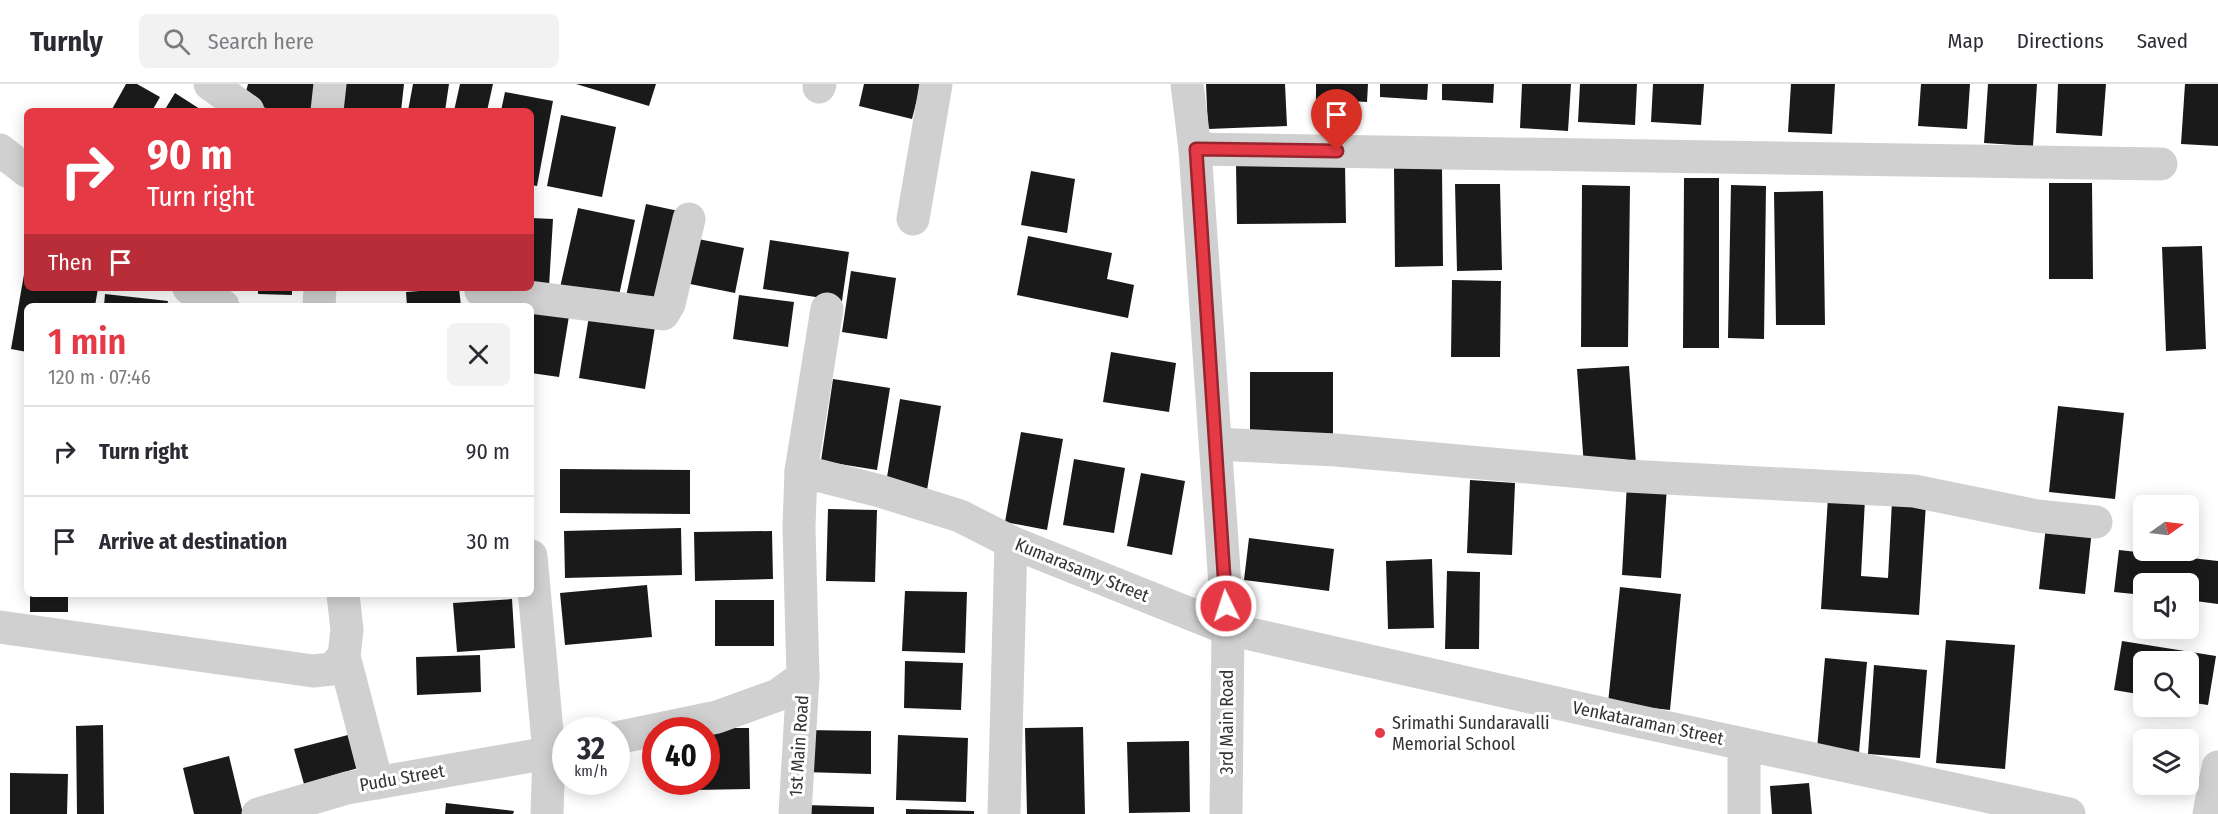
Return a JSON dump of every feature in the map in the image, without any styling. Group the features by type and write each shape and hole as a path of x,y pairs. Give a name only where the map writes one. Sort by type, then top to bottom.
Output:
{"street":[{"path":"210,84 244,108"},
{"path":"327,108 330,84"},
{"path":"913,219 936,84"},
{"path":"1187,84 1196,149 1228,629"},
{"path":"1196,149 2161,164"},
{"path":"0,150 24,169"},
{"path":"482,295 663,314 669,304 689,219"},
{"path":"194,291 213,303"},
{"path":"630,735 717,717 778,695 803,677 799,527 801,471 827,309"},
{"path":"1216,444 1336,450 1627,476 1914,491 2037,516 2096,522"},
{"name":"Kumarasamy Street","path":"801,471 880,491 960,516 1011,542 1228,629"},
{"path":"1004,814 1011,542"},
{"path":"534,578 552,717"},
{"path":"343,597 346,630 344,656 356,795"},
{"path":"0,627 313,671 332,669 344,656"},
{"name":"Venkataraman Street","path":"1228,629 2025,809 2069,814"},
{"name":"3rd Main Road","path":"1226,814 1228,629"},
{"name":"1st Main Road","path":"795,814 803,677"},
{"path":"1744,744 1744,814"},
{"name":"Pudu Street","path":"258,814 552,752"},
{"path":"2209,814 2218,767"},
{"path":"547,814 552,782"}],"building":[{"path":"126,84 137,84 160,97 154,108 113,108"},
{"path":"248,84 326,84 324,108 266,108 244,99"},
{"path":"333,84 404,84 401,108 329,108"},
{"path":"413,84 449,84 445,108 409,108"},
{"path":"460,84 493,84 488,108 455,108"},
{"path":"576,84 656,84 649,106"},
{"path":"864,84 921,84 912,119 859,106"},
{"path":"1206,84 1285,84 1287,126 1208,129"},
{"path":"1316,84 1368,84 1367,102 1316,99"},
{"path":"1380,84 1428,84 1427,100 1380,97"},
{"path":"1442,84 1494,84 1493,103 1442,100"},
{"path":"1522,84 1571,84 1568,131 1520,128"},
{"path":"1580,84 1637,84 1635,125 1578,122"},
{"path":"1653,84 1704,84 1701,125 1651,122"},
{"path":"1791,84 1835,84 1832,134 1788,132"},
{"path":"1921,84 1970,84 1967,129 1918,126"},
{"path":"1988,84 2037,84 2033,146 1984,143"},
{"path":"2058,84 2106,84 2102,136 2056,133"},
{"path":"2185,84 2218,84 2218,146 2181,144"},
{"path":"505,92 553,101 537,186 534,186 534,108 502,108"},
{"path":"175,93 198,108 166,108"},
{"path":"561,115 616,127 602,197 547,186"},
{"path":"1236,164 1345,164 1346,223 1237,224"},
{"path":"1394,168 1442,168 1443,266 1395,267"},
{"path":"1031,171 1075,179 1067,233 1021,225"},
{"path":"1684,178 1719,178 1719,348 1683,348"},
{"path":"2049,183 2092,183 2093,279 2049,279"},
{"path":"1455,184 1500,184 1502,270 1457,271"},
{"path":"1582,185 1630,186 1628,347 1581,347"},
{"path":"1731,185 1766,186 1764,339 1728,338"},
{"path":"1823,191 1825,325 1776,325 1774,192"},
{"path":"646,204 683,212 662,309 625,301"},
{"path":"578,208 635,220 617,305 559,292"},
{"path":"534,218 553,219 549,287 534,286"},
{"path":"1028,236 1112,253 1107,279 1134,285 1128,318 1017,295"},
{"path":"693,238 744,248 735,293 685,283"},
{"path":"770,240 849,252 842,301 763,289"},
{"path":"2202,246 2206,349 2166,351 2162,247"},
{"path":"851,271 896,278 887,339 842,332"},
{"path":"24,274 24,291 98,291 96,303 24,303 24,351 11,349"},
{"path":"1452,280 1501,281 1500,357 1451,357"},
{"path":"258,291 292,291 292,295 258,294"},
{"path":"459,291 461,303 407,303 406,292"},
{"path":"105,294 168,301 168,303 104,303"},
{"path":"739,295 794,302 788,347 733,339"},
{"path":"534,306 570,310 559,377 534,373"},
{"path":"590,310 656,321 645,389 579,378"},
{"path":"1111,352 1176,363 1169,412 1103,402"},
{"path":"1629,366 1636,464 1584,467 1577,369"},
{"path":"1250,372 1333,372 1333,439 1250,439"},
{"path":"833,379 890,388 877,470 821,461"},
{"path":"900,399 941,406 927,490 886,483"},
{"path":"2058,406 2124,413 2115,499 2049,492"},
{"path":"1021,432 1063,439 1047,530 1005,522"},
{"path":"1074,459 1125,468 1114,533 1063,525"},
{"path":"560,469 690,470 690,514 560,513"},
{"path":"1141,473 1185,481 1172,555 1127,546"},
{"path":"1470,480 1515,483 1512,555 1467,553"},
{"path":"1627,483 1667,486 1661,578 1622,575"},
{"path":"1828,497 1865,499 1861,576 1888,578 1892,501 1926,503 1919,615 1821,609"},
{"path":"828,509 877,510 875,582 826,581"},
{"path":"2046,526 2092,530 2085,594 2039,589"},
{"path":"681,528 682,575 565,578 564,531"},
{"path":"772,531 773,579 695,581 694,532"},
{"path":"1249,538 1334,549 1329,591 1244,580"},
{"path":"2119,550 2133,552 2133,561 2199,561 2199,559 2218,561 2218,604 2199,601 2199,573 2133,573 2133,594 2114,592"},
{"path":"1432,559 1434,628 1388,629 1386,561"},
{"path":"1447,571 1480,572 1479,649 1445,649"},
{"path":"647,585 652,637 565,645 560,593"},
{"path":"1620,587 1681,594 1670,710 1608,703"},
{"path":"905,591 967,592 965,653 902,651"},
{"path":"30,597 68,597 68,612 30,612"},
{"path":"512,599 515,648 457,652 453,603"},
{"path":"715,600 774,600 774,646 715,646"},
{"path":"1946,640 2015,645 2005,769 1936,763"},
{"path":"2122,641 2185,651 2133,651 2133,693 2114,690"},
{"path":"2199,653 2216,656 2208,705 2199,704"},
{"path":"480,655 481,692 417,695 416,657"},
{"path":"1825,658 1867,662 1859,753 1817,749"},
{"path":"905,661 963,663 961,710 904,708"},
{"path":"1874,665 1927,670 1920,758 1868,754"},
{"path":"103,725 104,814 77,814 76,726"},
{"path":"1083,727 1085,814 1027,814 1025,728"},
{"path":"720,728 749,728 750,789 720,790"},
{"path":"805,730 871,731 871,774 804,772"},
{"path":"348,735 358,768 304,784 294,749"},
{"path":"898,735 968,738 966,802 896,800"},
{"path":"1189,741 1190,812 1129,813 1127,742"},
{"path":"229,756 243,814 194,814 183,768"},
{"path":"10,773 68,774 67,814 10,814"},
{"path":"1809,783 1812,814 1772,814 1770,786"},
{"path":"446,803 514,811 513,814 445,814"},
{"path":"805,805 874,807 874,814 804,814"},
{"path":"906,809 974,811 974,814 906,814"}],"place":[{"name":"Srimathi Sundaravalli Memorial School","path":"1380,733"}],"route":[{"path":"1226,606 1196,149 1337,151"}]}
